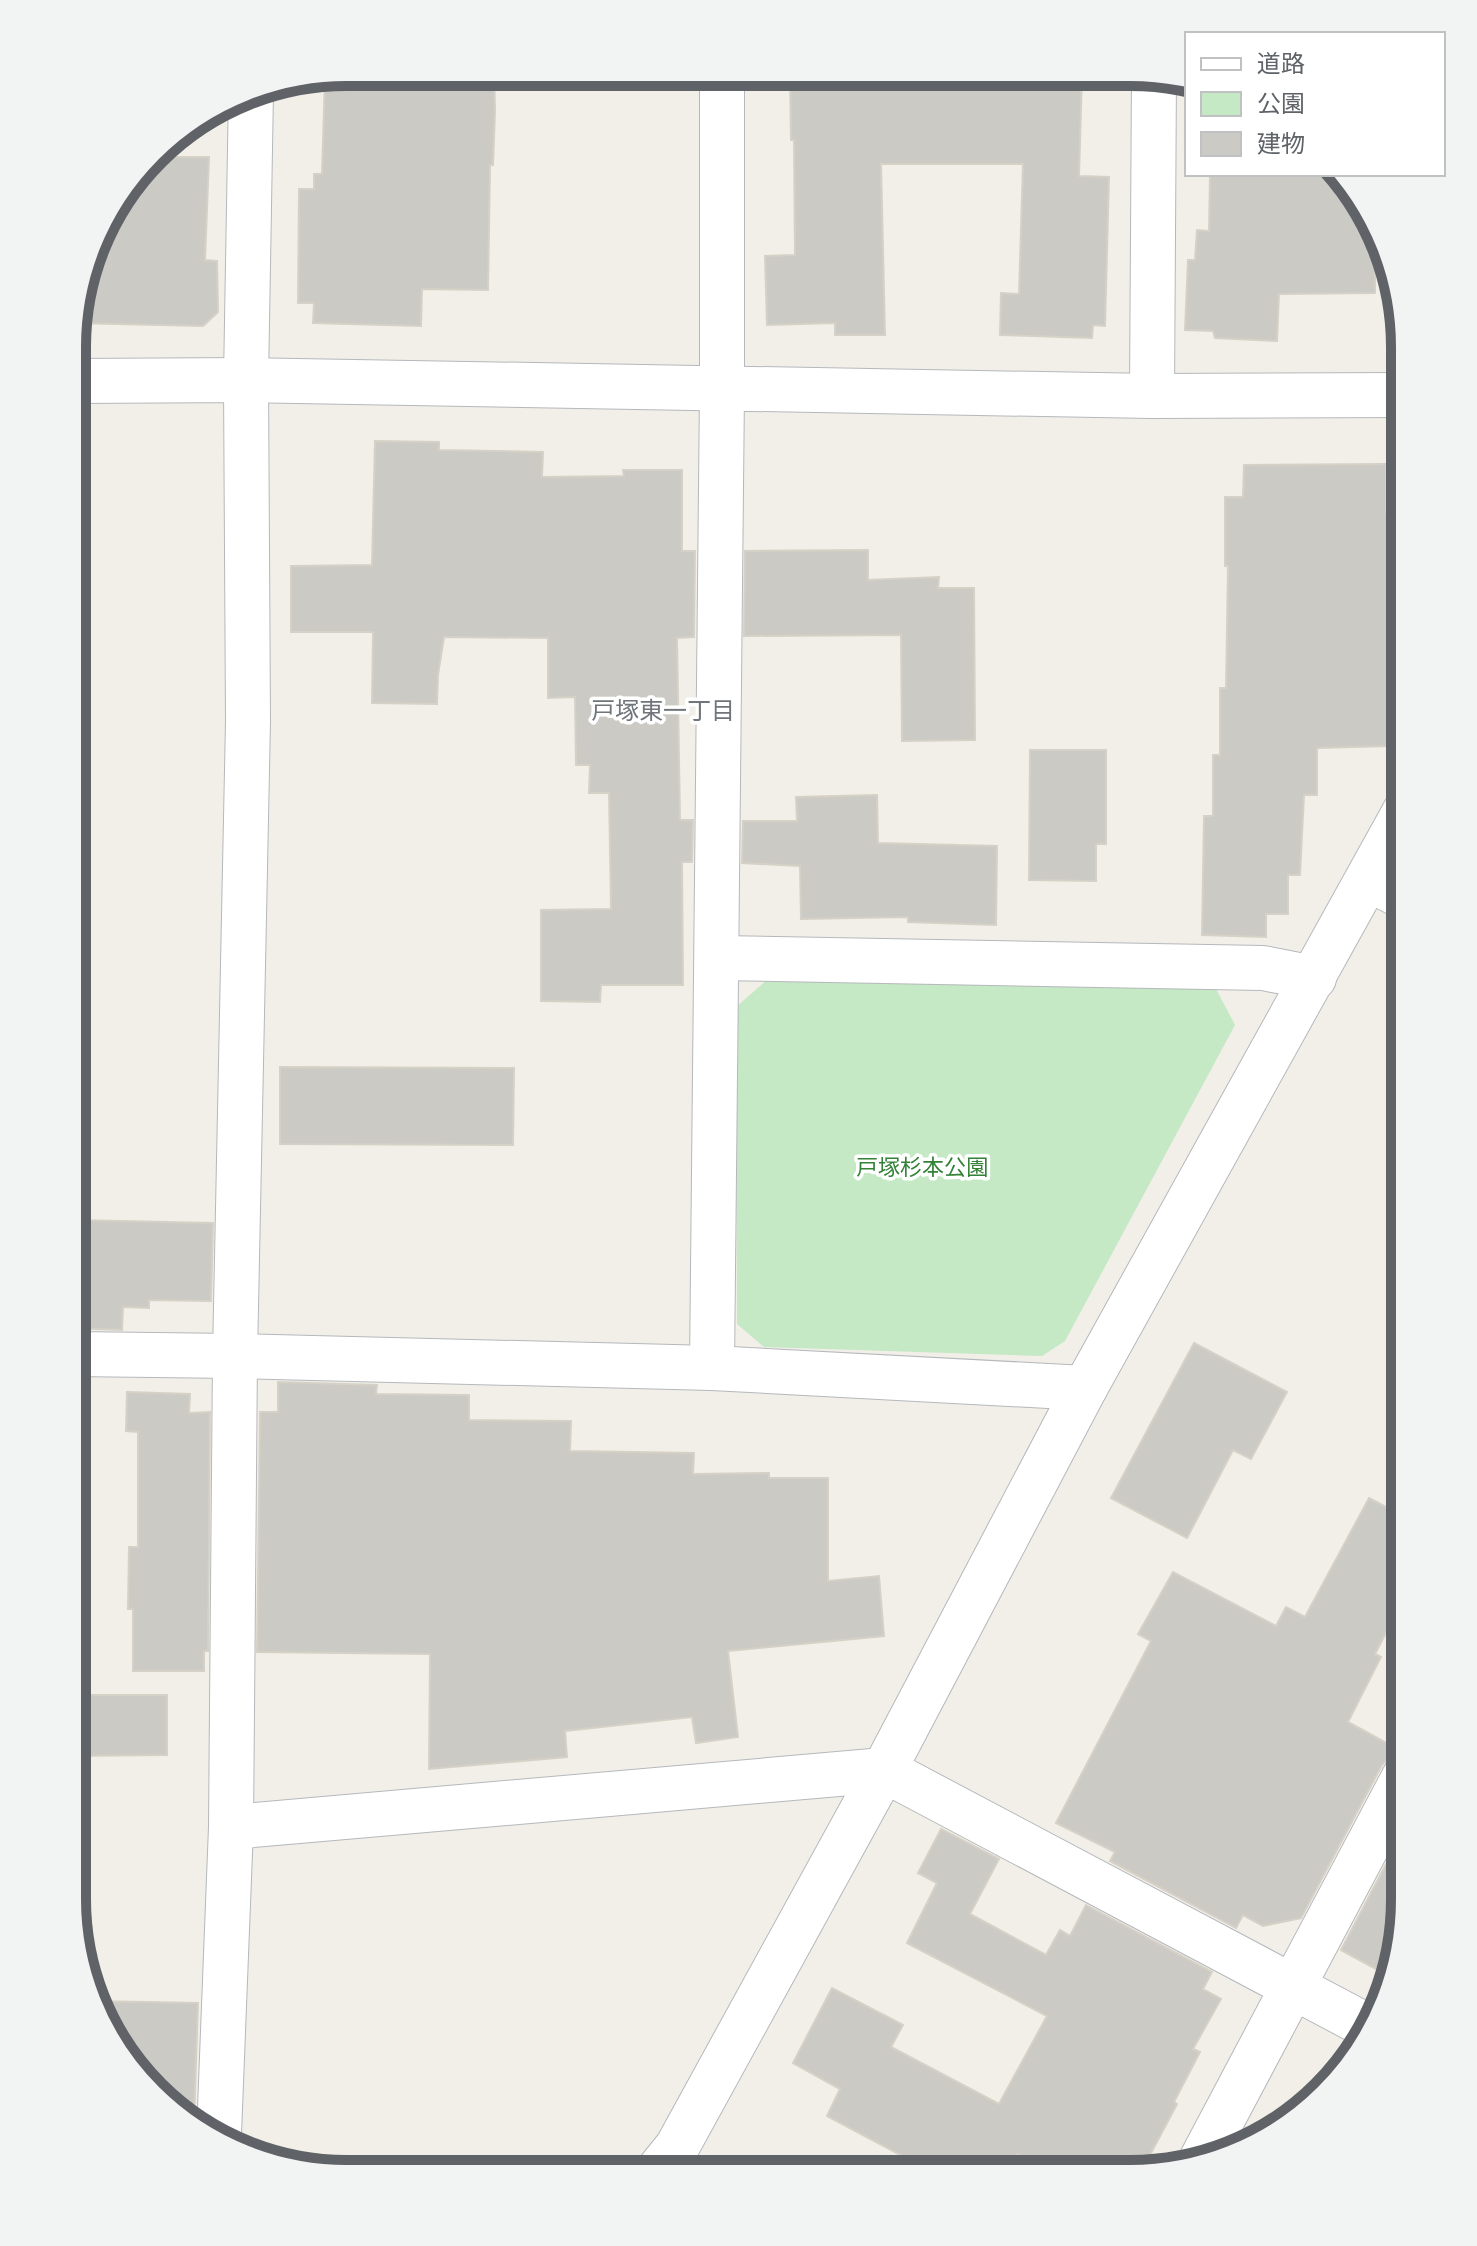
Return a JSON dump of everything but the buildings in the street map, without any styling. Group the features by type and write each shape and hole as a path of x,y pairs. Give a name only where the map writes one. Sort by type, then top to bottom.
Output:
{"street":[{"path":"712,1368 718,958 722,86"},
{"path":"1152,396 1154,87"},
{"path":"219,2127 231,1827 235,1356 248,721 246,380 251,105"},
{"path":"86,381 246,380 1152,396 1391,395"},
{"path":"666,2160 677,2147 884,1770 1085,1388 1314,978 1387,888"},
{"path":"718,958 1263,968 1314,978"},
{"path":"86,1354 712,1368 1085,1388"},
{"path":"231,1827 884,1770 1360,2022"},
{"path":"1207,2148 1390,1803"}],"green space":[{"name":"戸塚杉本公園","path":"768,979 1215,987 1235,1025 1065,1341 1042,1356 764,1347 737,1324 736,1007"}],"district":[{"name":"戸塚東一丁目","path":"663,711"}]}
